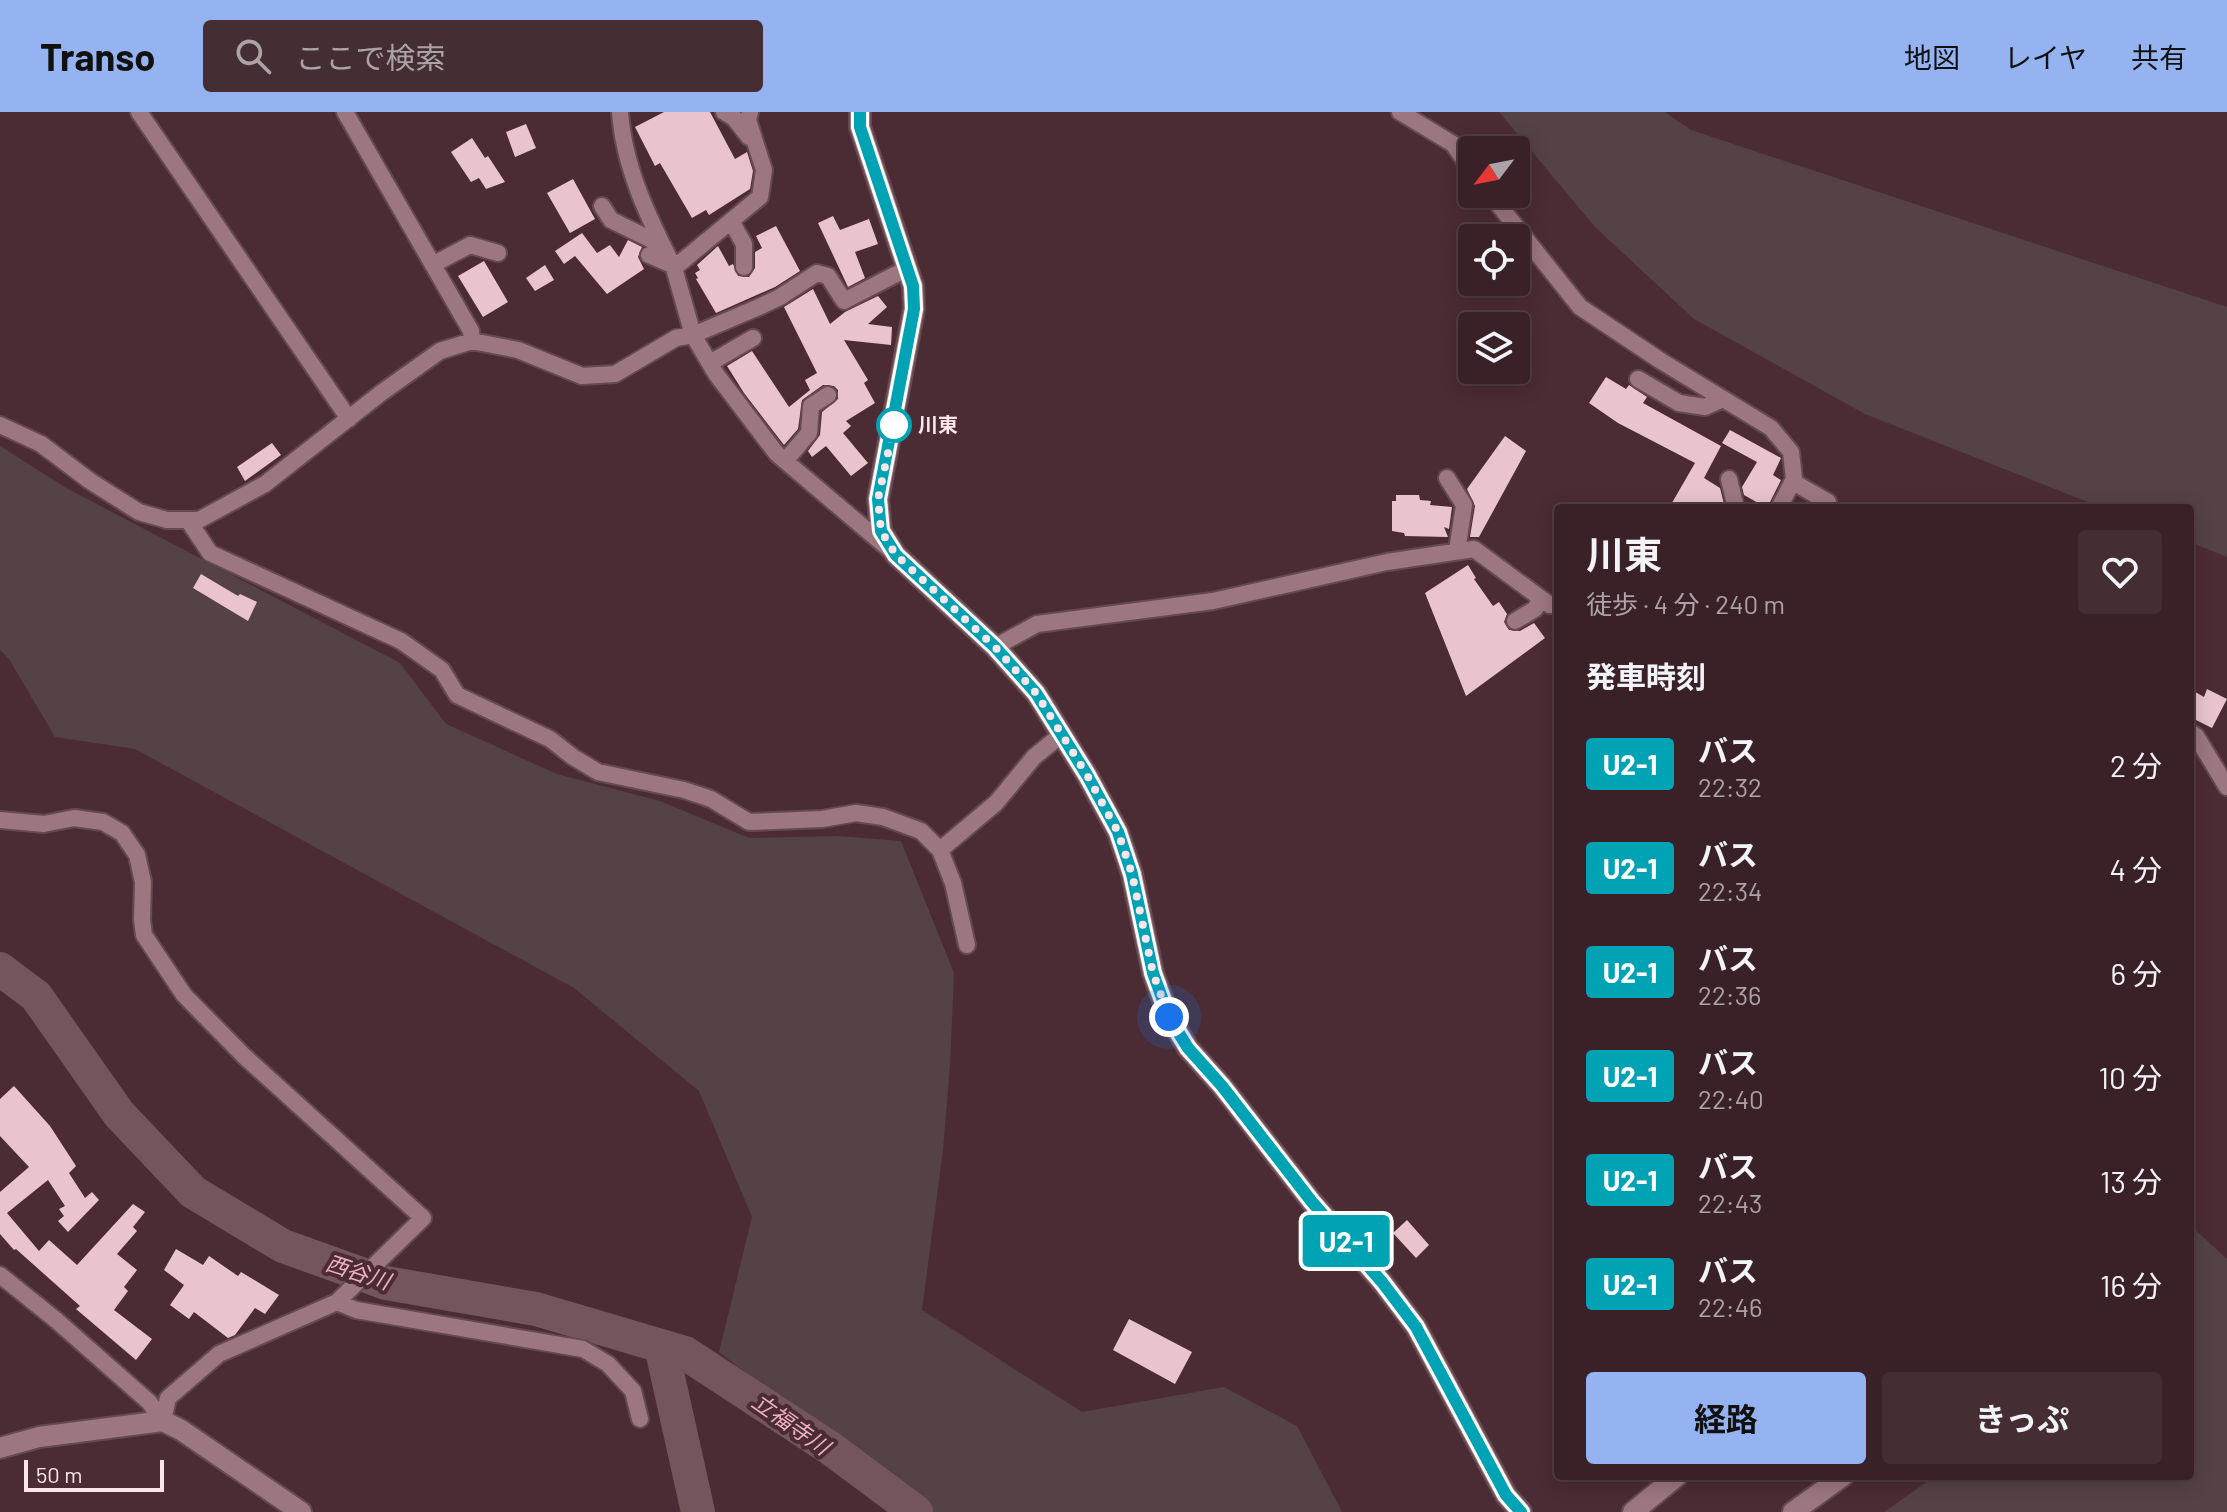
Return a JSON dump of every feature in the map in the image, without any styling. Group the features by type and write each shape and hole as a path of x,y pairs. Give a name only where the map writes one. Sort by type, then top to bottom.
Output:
{"street":[{"path":"139,112 349,419"},
{"path":"345,112 434,264 471,331 472,341"},
{"path":"620,112 625,154 656,250"},
{"path":"724,112 734,118 755,144"},
{"path":"673,266 760,197 764,170 748,120 750,112"},
{"path":"860,112 860,127 913,286 914,309 878,499 881,531 896,555"},
{"path":"1400,112 1453,144 1458,151"},
{"path":"602,206 611,220 656,250 673,266 693,335 710,363 785,461 896,555 995,647 1036,693 1118,832 1132,874 1153,973 1169,1017 1188,1048 1416,1327 1506,1495 1521,1512"},
{"path":"1501,208 1580,307 1771,428 1791,452 1793,482 1781,504"},
{"path":"731,221 744,244 744,267"},
{"path":"434,264 470,245 498,253"},
{"path":"0,425 41,444 90,481 139,512 167,520 199,520 265,484 440,351 472,341 518,350 582,376 615,374 676,338 693,335 780,297 817,273 828,276 844,301 908,268"},
{"path":"710,363 753,338"},
{"path":"1638,379 1679,403 1705,407 1723,399"},
{"path":"785,461 809,433 811,406 828,395"},
{"path":"1447,478 1464,505 1457,551"},
{"path":"1729,479 1735,504"},
{"path":"1793,482 1828,502"},
{"path":"188,520 210,553 401,641 442,670 457,695 550,739 598,772 684,790 711,799 749,822 822,819 856,813 883,817 921,831 940,850 953,883 967,945"},
{"path":"995,647 1037,624 1213,601 1387,562 1474,549 1540,599 1554,604"},
{"path":"1515,621 1535,609 1540,599"},
{"path":"940,850 996,803 1034,757 1062,734"},
{"path":"2194,735 2227,787"},
{"path":"0,820 44,824 74,818 103,822 122,833 137,855 143,882 144,935 184,995 244,1056 423,1218 337,1302 219,1354 168,1398 163,1421"},
{"path":"0,1275 149,1402 163,1421 301,1512"},
{"path":"337,1302 356,1310 583,1349 608,1364 633,1391 640,1419"},
{"path":"0,1448 39,1437 163,1421"},
{"path":"1633,1512 1672,1480"},
{"path":"1793,1512 1837,1480"}],"shaded area":[{"path":"1499,112 1665,112 1691,130 2227,307 2227,557 2194,544 2194,504 2093,504 1865,414 1694,319 1595,227 1530,149 1530,136 1519,136"},
{"path":"0,446 68,489 400,663 446,724 557,774 660,801 749,838 838,836 901,841 954,973 943,1150 922,1310 1082,1412 1224,1387 1297,1426 1342,1512 930,1512 906,1497 719,1352 752,1217 699,1091 574,988 135,749 55,737 9,659 0,650"},
{"path":"2194,1229 2227,1259 2227,1512 1884,1512 1929,1480 2194,1480"}],"building":[{"path":"664,112 710,112 735,159 747,152 753,171 750,189 709,215 706,210 692,218 660,163 655,166 635,127"},
{"path":"526,124 536,148 515,157 506,132"},
{"path":"472,138 505,182 486,189 479,178 471,182 451,152"},
{"path":"573,179 595,219 570,233 547,193"},
{"path":"833,216 840,230 869,219 878,244 855,252 865,278 848,287 818,223"},
{"path":"776,226 800,271 775,287 716,313 696,279 695,273 700,270 697,265 718,246 729,266 733,264 738,276 749,277 755,268 755,252 762,248 756,236"},
{"path":"582,233 597,253 610,245 619,257 628,240 642,247 638,257 644,269 607,294 575,256 564,264 555,251"},
{"path":"484,261 508,302 483,317 458,276"},
{"path":"545,265 554,280 535,291 526,278"},
{"path":"813,289 830,324 845,312 878,296 887,307 868,324 892,327 891,345 844,340 868,380 864,383 875,403 846,421 851,426 843,433 868,463 851,476 826,446 812,457 808,451 820,435 822,412 838,399 838,390 834,386 823,385 802,400 798,429 784,445 727,366 752,351 789,407 810,390 805,380 817,373 784,307"},
{"path":"1606,377 1626,389 1629,385 1647,397 1643,403 1721,446 1704,478 1720,488 1724,504 1671,504 1695,463 1618,423 1589,403"},
{"path":"1730,430 1781,458 1773,475 1781,480 1769,504 1760,504 1744,495 1742,487 1757,462 1722,443"},
{"path":"1505,436 1526,451 1479,537 1470,537 1475,506 1467,489"},
{"path":"272,443 281,455 245,481 237,467"},
{"path":"1396,495 1419,495 1420,500 1431,501 1430,505 1452,507 1449,529 1444,527 1448,537 1405,536 1404,533 1392,531 1392,501 1396,501"},
{"path":"1468,565 1493,606 1499,602 1507,614 1504,622 1509,630 1520,631 1534,623 1545,638 1466,696 1425,593"},
{"path":"201,574 238,596 240,594 257,602 248,621 193,588"},
{"path":"2207,689 2227,699 2212,728 2194,719 2194,691 2204,697"},
{"path":"14,1086 50,1126 76,1166 69,1173 85,1198 92,1192 99,1200 68,1232 58,1221 64,1216 59,1209 65,1206 48,1180 7,1213 39,1251 49,1240 77,1265 133,1204 145,1212 133,1227 137,1231 117,1254 137,1270 124,1287 128,1291 114,1310 152,1339 136,1360 76,1309 80,1306 14,1250 0,1234 0,1192 29,1167 0,1136 0,1099"},
{"path":"1407,1220 1429,1245 1416,1258 1393,1233"},
{"path":"176,1249 203,1265 209,1256 238,1276 241,1272 279,1295 265,1314 255,1308 235,1335 228,1338 194,1312 189,1319 170,1305 184,1285 164,1270"},
{"path":"1129,1319 1192,1352 1175,1384 1113,1350"}],"waterway":[{"name":"西谷川","path":"0,969 36,996 119,1114 193,1192 283,1246 386,1283 536,1309 685,1353 830,1448 916,1512"},
{"name":"西谷川","path":"661,1346 698,1512"}],"bus line":[{"name":"U2-1","path":"860,112 860,127 913,286 914,309 908,348 878,499 881,531 896,555 995,647 1036,693 1118,832 1132,874 1153,973 1169,1017 1188,1048 1416,1327 1506,1495 1521,1512"}],"place":[{"name":"川東","path":"894,425"}],"route":[{"path":"894,425 878,499 881,531 896,555 995,647 1036,693 1087,775 1118,832 1132,874 1153,973 1169,1017"}],"water label":[{"name":"立福寺川","path":"791,1424"}]}
